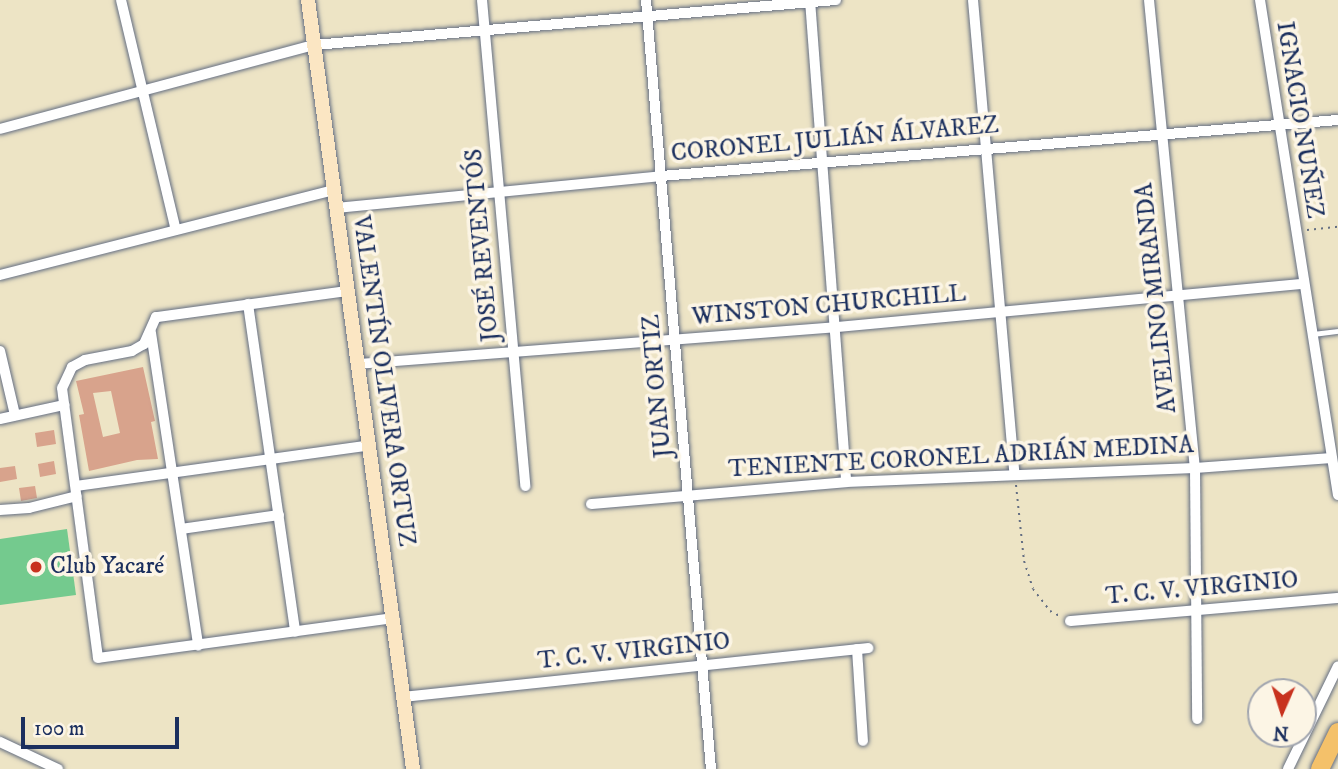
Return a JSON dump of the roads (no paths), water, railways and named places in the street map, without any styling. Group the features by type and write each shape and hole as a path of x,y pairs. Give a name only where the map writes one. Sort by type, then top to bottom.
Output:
{"highway":[{"path":"1320,769 1338,732"}],"street":[{"path":"121,0 176,230"},
{"name":"VALENTÍN OLIVERA ORTUZ","path":"308,0 413,769"},
{"name":"JOSÉ REVENTÓS","path":"482,0 525,486"},
{"name":"JUAN ORTIZ","path":"646,0 711,769"},
{"path":"0,129 314,45 836,0"},
{"path":"973,0 1014,473"},
{"name":"AVELINO MIRANDA","path":"1149,0 1195,468 1197,719"},
{"name":"IGNACIO NUÑEZ","path":"1259,0 1338,495"},
{"path":"810,1 837,327 846,482"},
{"name":"CORONEL JULIÁN ÁLVAREZ","path":"336,208 661,176 1338,120"},
{"path":"0,275 334,190"},
{"name":"WINSTON CHURCHILL","path":"358,364 675,341 1304,284"},
{"path":"347,291 156,317 144,344 132,351 85,360 72,367 62,388 98,658 394,618"},
{"path":"248,304 295,632"},
{"path":"151,333 198,645"},
{"path":"0,351 15,415"},
{"path":"0,419 64,405"},
{"path":"0,510 29,508 77,491 174,472 370,445"},
{"name":"TENIENTE CORONEL ADRIÁN MEDINA","path":"591,504 846,482 1014,473 1195,468 1332,457"},
{"path":"181,528 279,515"},
{"name":"T. C. V. VIRGINIO","path":"1070,621 1338,598"},
{"name":"T. C. V. VIRGINIO","path":"403,697 863,648 863,741"},
{"path":"1288,769 1338,667"},
{"path":"0,742 58,769"}],"lane":[{"path":"1312,335 1338,331"}],"place":[{"name":"Club Yacaré","path":"36,567"}]}
